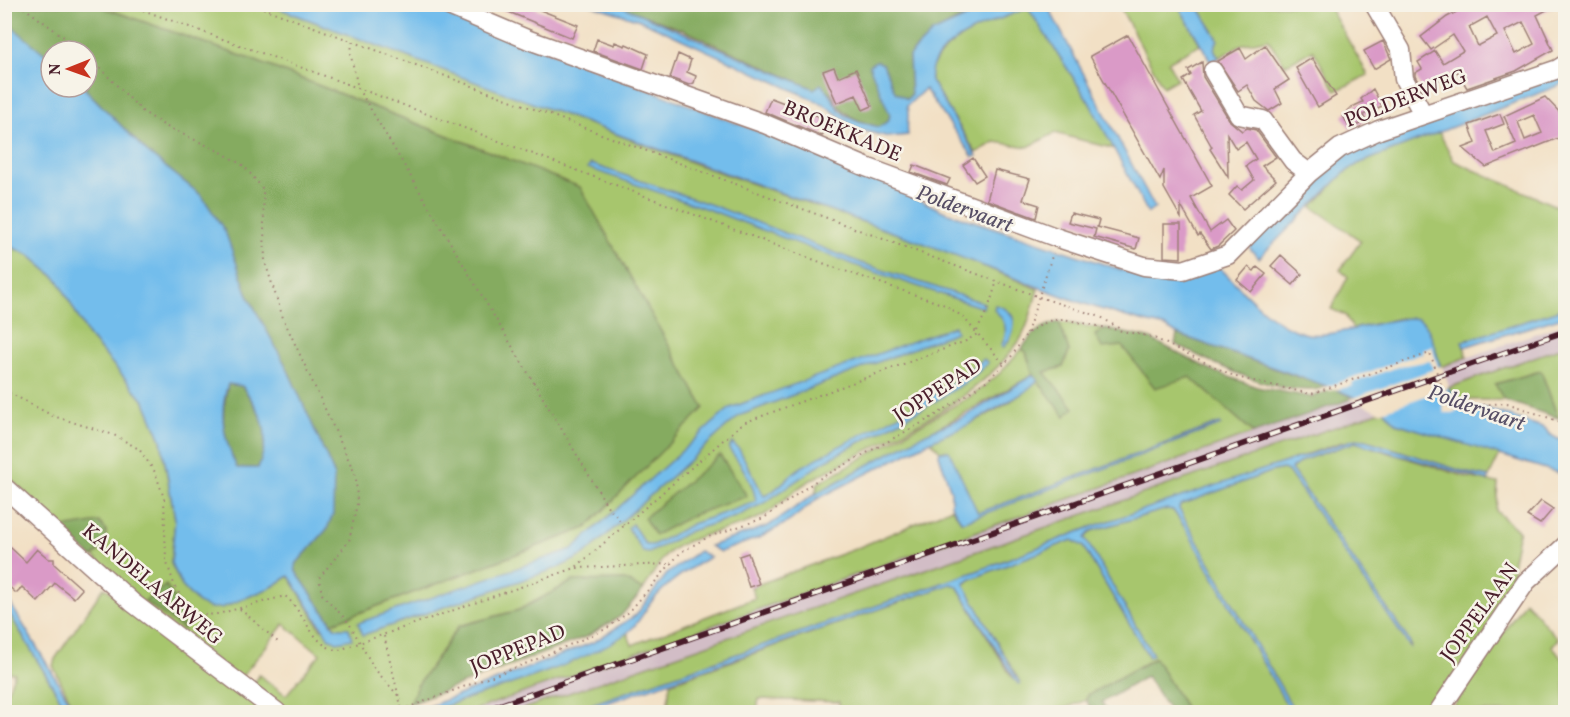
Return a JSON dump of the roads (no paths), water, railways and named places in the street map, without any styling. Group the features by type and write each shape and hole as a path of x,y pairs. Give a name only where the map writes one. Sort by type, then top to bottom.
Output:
{"street":[{"name":"BROEKKADE","path":"444,4 529,40 765,124 866,167 1108,256 1144,266 1183,270 1228,255"},
{"path":"1374,4 1401,50 1404,79 1423,114"},
{"path":"1213,71 1239,115 1263,120 1293,161 1309,174"},
{"name":"POLDERWEG","path":"1228,255 1309,174 1340,148 1378,130 1423,114 1562,72"},
{"name":"KANDELAARWEG","path":"4,487 133,603 277,712"},
{"name":"JOPPELAAN","path":"1438,712 1526,582 1566,545"}],"water":[{"name":"Poldervaart","path":"270,5 428,5 796,146 874,178 943,211 1146,278 1184,281 1217,265 1267,313 1279,322 1303,333 1316,335 1399,319 1420,320 1431,335 1445,381 1456,398 1545,428 1549,434 1565,443 1565,475 1396,423 1384,410 1335,389 1177,334 1166,327 1063,296 929,245 503,93"},
{"path":"591,5 616,5 626,8 814,89 821,84 846,116 879,127 888,121 890,115 869,65 876,61 883,64 895,92 907,99 911,95 909,56 932,33 994,5 1047,5 1155,208 1148,213 1089,102 1028,8 966,34 951,44 932,67 931,81 977,156 973,157 925,89 907,106 908,135 889,137 857,129 823,104 640,20"},
{"path":"1178,5 1197,5 1218,39 1214,49 1219,58 1211,62"},
{"path":"5,21 39,49 39,99 95,99 147,152 202,196 225,231 249,298 286,366 334,474 333,514 327,529 295,565 296,572 335,628 349,628 352,639 337,642 329,638 289,576 272,587 221,608 209,608 198,603 182,586 171,563 175,519 161,440 145,402 88,335 58,280 29,255 5,244","holes":["228,384 242,386 256,407 264,425 262,456 258,468 237,468 224,427 223,406"]},
{"path":"1565,70 1565,83 1358,164 1344,173 1259,258 1251,250 1249,245 1270,217 1352,147"},
{"path":"591,164 712,205 864,264 984,303 983,308 863,268 710,210 588,168"},
{"path":"995,305 1009,312 1013,317 1013,329 1003,348 1001,346 1005,336 1005,326 994,310"},
{"path":"1565,308 1563,317 1464,347 1462,342"},
{"path":"954,326 956,332 739,416 584,555 560,567 363,635 358,623 572,549 730,408"},
{"path":"984,359 988,363 971,379 931,404 825,461 764,503 735,517 690,531 649,553 643,552 628,528 632,524 646,545 653,545 692,524 756,502 750,481 729,449 732,443 739,449 764,496 774,491 800,468 918,404"},
{"path":"1033,375 1038,380 1025,392 968,425 931,441 817,499 790,521 761,537 720,552 710,546 768,526 815,494 926,433 964,417"},
{"path":"1220,423 1221,425 965,521 961,521 951,505 951,491 939,455 940,451 949,451 978,513"},
{"path":"1355,439 1366,440 1468,473 1489,477 1488,481 1355,442 1303,460 1291,469 1410,642 1410,647 1288,471 1283,469 1273,471 1180,505 1179,509 1295,712 1291,712 1186,529 1173,510 1167,509 1091,531 1085,538 1153,655 1149,657 1083,546 1072,540 971,579 964,584 1020,683 1018,684 957,586 951,584 581,712 569,712 977,571 1091,527"},
{"path":"699,551 710,557 672,582 658,594 627,633 606,646 530,678 427,712 415,712 594,642 636,615 667,574"},
{"path":"4,593 76,712 68,712 5,606"}],"railway":[{"path":"480,712 1566,331"}]}
